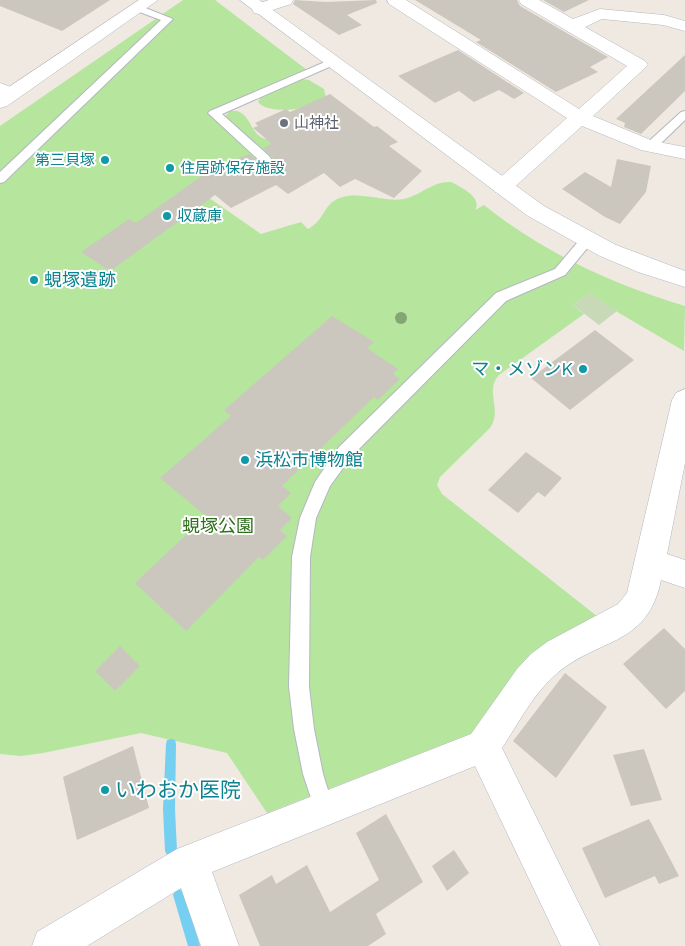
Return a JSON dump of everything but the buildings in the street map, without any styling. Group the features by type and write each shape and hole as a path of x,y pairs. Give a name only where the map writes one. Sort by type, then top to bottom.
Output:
{"street":[{"path":"254,4 285,0"},
{"path":"395,0 580,118 651,146 685,153"},
{"path":"502,187 639,64 527,0"},
{"path":"635,0 664,20"},
{"path":"4,95 144,4"},
{"path":"254,4 536,211 587,240 633,261 685,279"},
{"path":"572,26 600,14 664,20 685,26"},
{"path":"51,946 190,862 483,746 528,680 542,665 558,653 630,615 640,602 685,400"},
{"path":"650,562 685,574"},
{"path":"483,746 582,946"},
{"path":"190,862 220,946"}],"lane":[{"path":"0,178 168,18 144,4"},
{"path":"265,159 214,113 332,62"},
{"path":"651,146 685,114"},
{"path":"324,809 313,774 304,729 300,687 301,557 308,518 314,499 323,482 344,452 501,297 560,272 587,240"}],"green space":[{"name":"蜆塚公園","path":"183,0 215,0 307,70 212,111 259,158 199,191 261,234 301,222 308,229 317,222 330,204 342,197 359,196 396,200 404,199 438,184 451,182 474,197 477,206 475,210 484,205 506,222 554,252 605,277 658,298 685,306 684,351 619,313 590,293 573,305 584,314 499,375 493,388 494,421 490,428 440,477 437,485 442,494 598,617 473,733 267,813 227,753 141,733 43,753 21,756 0,754 0,126"},
{"path":"301,79 309,80 324,89 326,98 290,110 271,109 258,102 262,95"},
{"path":"230,111 244,115 255,132 260,136 266,139 275,139 274,161 226,119 225,116"},
{"path":"590,293 617,311 599,325 573,305"}],"waterway":[{"path":"171,744 169,809 171,851"},
{"path":"179,895 194,946"}],"place":[{"name":"山神社","path":"284,123"},
{"name":"第三貝塚","path":"105,160"},
{"name":"住居跡保存施設","path":"170,168"},
{"name":"収蔵庫","path":"167,216"},
{"name":"蜆塚遺跡","path":"34,280"},
{"name":"マ・メゾンK","path":"583,369"},
{"name":"浜松市博物館","path":"245,460"},
{"name":"いわおか医院","path":"105,790"}]}
